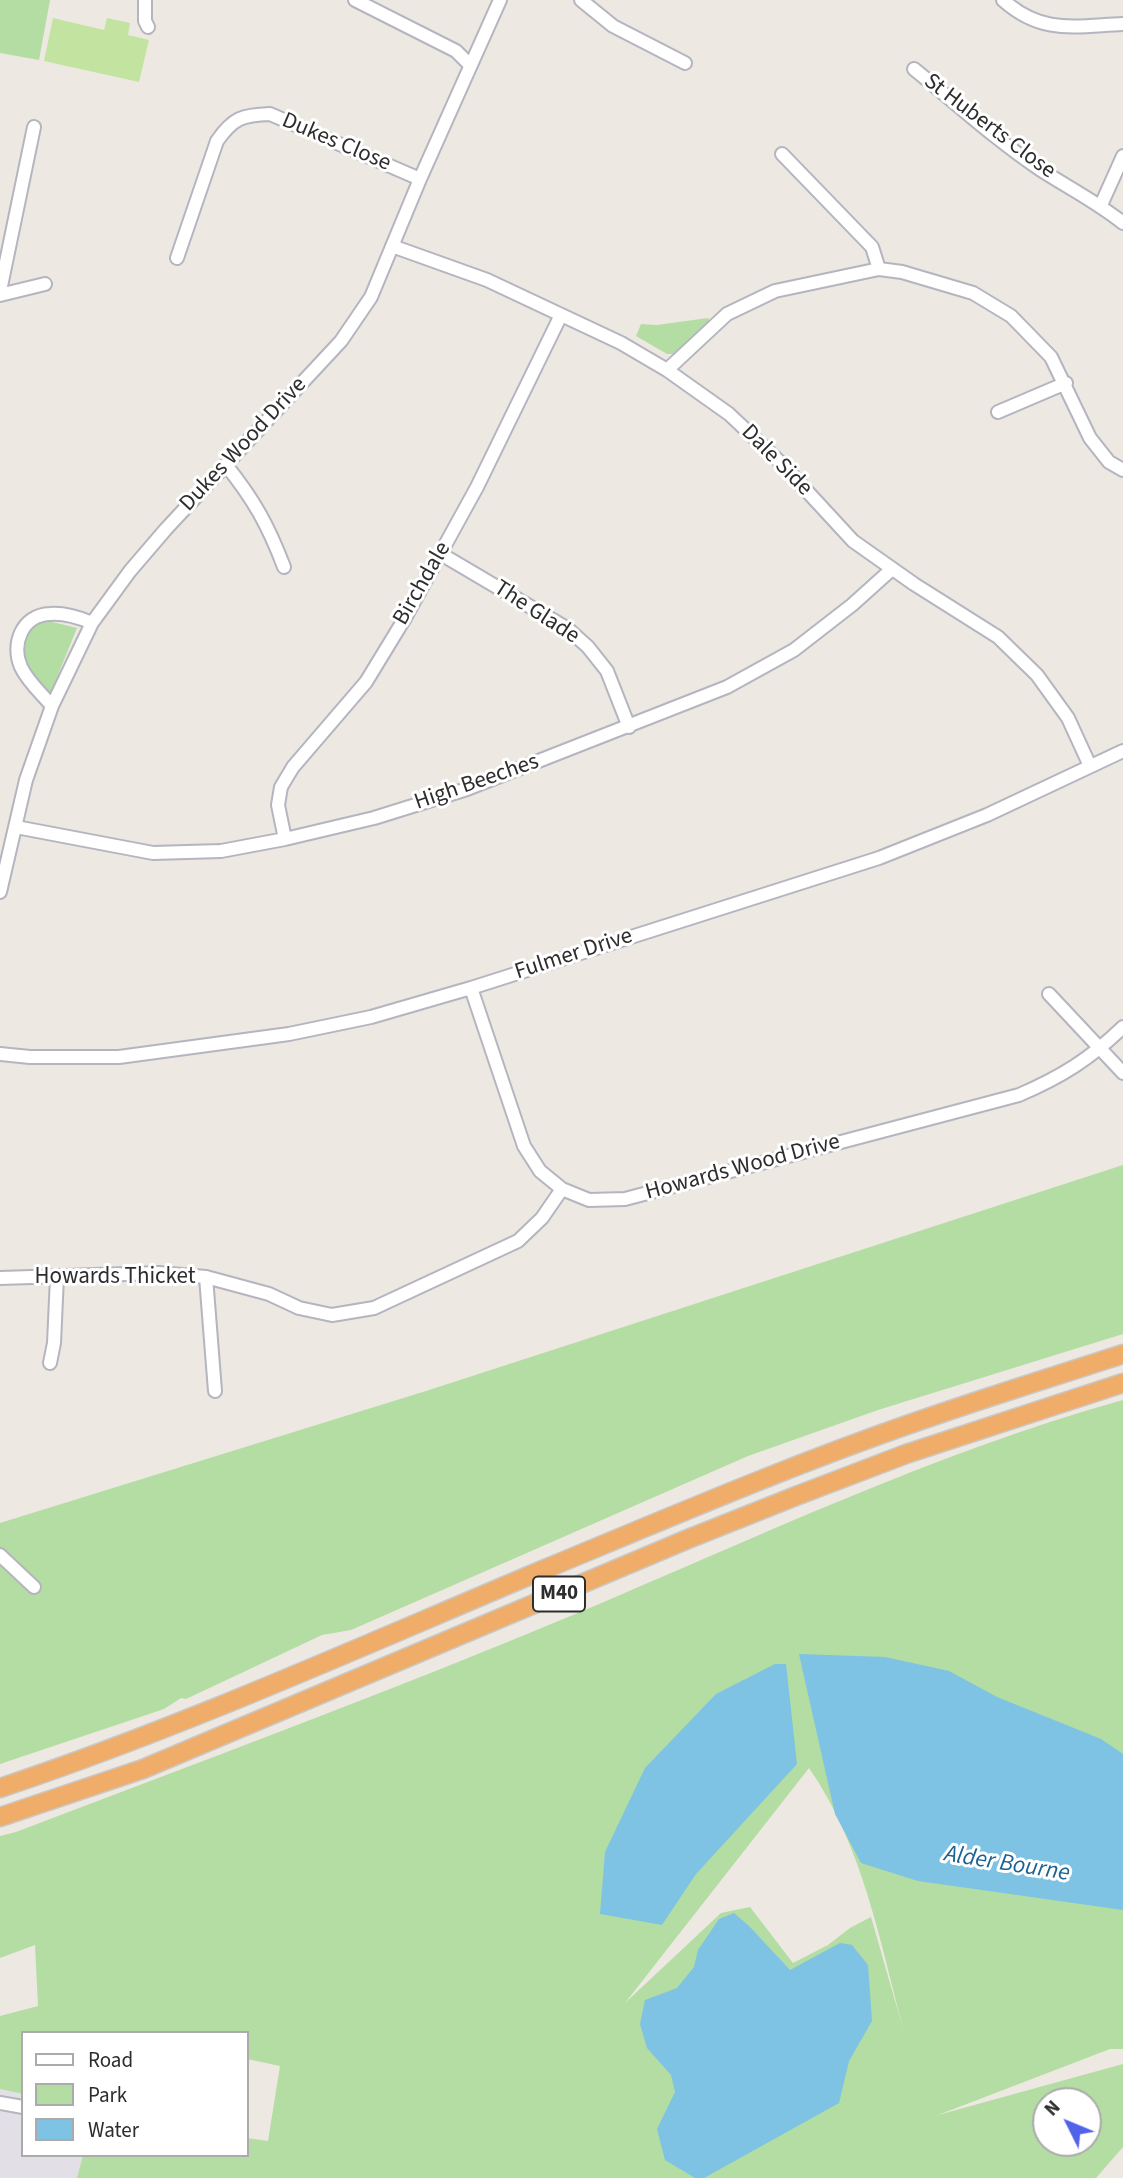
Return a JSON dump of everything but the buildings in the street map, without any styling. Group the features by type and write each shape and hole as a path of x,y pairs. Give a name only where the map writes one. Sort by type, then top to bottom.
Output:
{"highway":[{"name":"M40","path":"0,1788 94,1757 243,1698 567,1560 820,1458 937,1415 1123,1354"},
{"name":"M40","path":"0,1817 143,1769 796,1496 906,1454 1123,1383"}],"street":[{"path":"145,0 145,21 148,27"},
{"path":"355,0 456,51 470,65"},
{"name":"Dukes Wood Drive","path":"0,892 26,780 52,706 92,623 130,571 341,341 371,298 420,179 500,0"},
{"path":"581,0 613,26 685,63"},
{"path":"1003,0 1015,11 1053,27 1123,24"},
{"name":"St Huberts Close","path":"914,69 994,136 1043,171 1101,205 1123,223"},
{"name":"Dukes Close","path":"177,258 217,141 228,125 247,114 270,114 420,179"},
{"path":"34,127 0,293 46,284"},
{"path":"782,154 872,247 879,269"},
{"path":"1101,205 1123,156"},
{"name":"Dale Side","path":"391,246 487,279 621,343 667,370 729,414 782,464 853,541 998,637 1037,674 1068,718 1090,766"},
{"path":"667,370 727,314 775,291 879,269 902,272 973,293 1011,316 1051,358 1066,383 1090,438 1108,462 1123,470"},
{"name":"Birchdale","path":"285,839 278,805 281,788 293,767 366,682 477,487 561,315"},
{"path":"998,412 1066,383"},
{"path":"226,465 250,495 269,528 284,567"},
{"name":"The Glade","path":"441,554 568,629 607,671 629,727"},
{"name":"High Beeches","path":"16,827 153,853 221,851 374,818 453,793 727,687 794,650 852,606 892,569"},
{"path":"52,706 22,668 16,653 21,631 47,614 74,616 92,623"},
{"name":"Fulmer Drive","path":"0,1054 30,1057 119,1057 289,1034 371,1017 471,988 879,858 986,815 1123,751"},
{"name":"Howards Wood Drive","path":"471,988 524,1146 540,1171 562,1189 589,1200 625,1199 1019,1095 1058,1078 1101,1048 1123,1027"},
{"path":"1049,994 1123,1073"},
{"name":"Howards Thicket","path":"0,1278 159,1273 206,1277 269,1294 299,1308 332,1315 374,1308 518,1241 542,1218 562,1189"},
{"path":"50,1363 54,1343 57,1277"},
{"path":"206,1277 215,1391"},
{"path":"0,1555 34,1587"},
{"path":"0,2103 21,2107"}],"shaded area":[{"path":"0,2089 21,2094 21,2157 82,2157 77,2178 0,2178"}],"green space":[{"path":"0,0 50,0 39,60 0,53"},
{"path":"53,18 104,30 107,18 130,23 128,35 149,40 139,82 44,61"},
{"path":"708,318 710,321 674,354 667,354 636,336 641,324 657,325"},
{"path":"40,619 77,628 51,692 40,691 21,661 26,630"},
{"path":"1123,1165 1123,1334 878,1410 748,1456 351,1630 322,1635 186,1699 181,1698 164,1709 0,1764 0,1523 426,1391"},
{"path":"1123,1400 1123,2049 1110,2049 938,2115 1032,2089 1032,2157 1102,2157 1102,2087 1040,2087 1123,2064 1123,2147 1096,2178 77,2178 82,2157 248,2157 248,2138 268,2141 280,2066 248,2059 248,2031 21,2031 21,2094 0,2089 0,2016 38,2006 35,1945 0,1958 0,1836 434,1671 913,1471 1052,1421","holes":["809,1768 843,1829 878,1929 904,2032 871,1917 850,1928 828,1945 793,1963 750,1907 721,1913 625,2003"]}],"water":[{"name":"Alder Bourne","path":"799,1654 885,1657 949,1671 997,1697 1101,1739 1123,1754 1123,1910 918,1881 861,1863 835,1814"},
{"path":"775,1664 786,1664 797,1764 696,1874 662,1925 600,1914 605,1852 645,1768 716,1694"},
{"path":"734,1913 790,1970 840,1943 852,1945 868,1965 872,2021 849,2061 839,2103 704,2178 695,2178 665,2160 657,2129 675,2092 671,2075 647,2048 640,2024 645,2000 677,1988 694,1967 698,1950 719,1919"}]}
